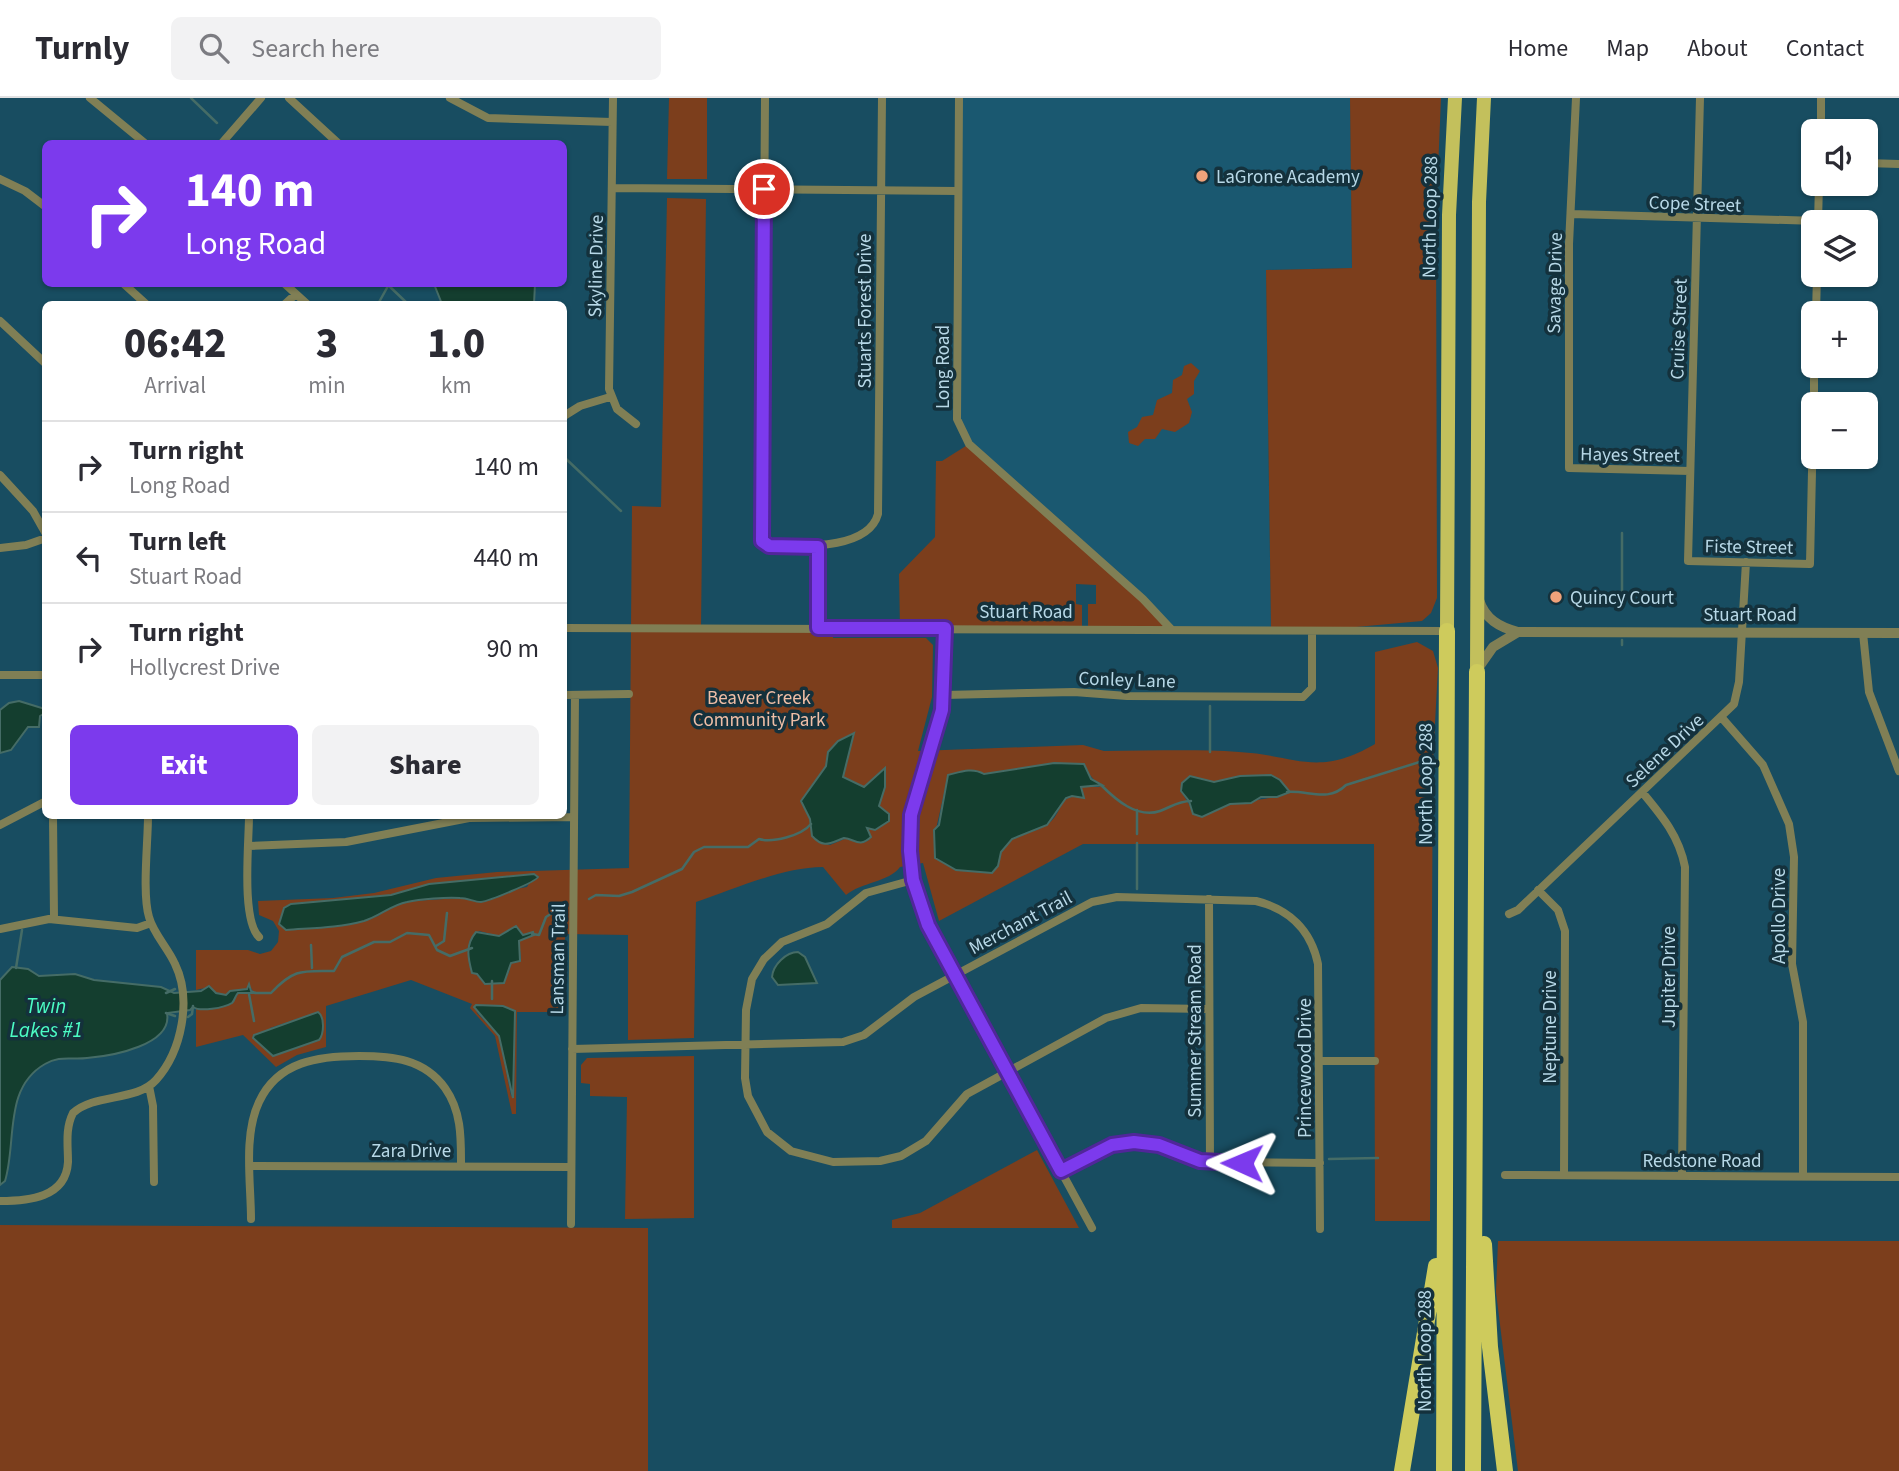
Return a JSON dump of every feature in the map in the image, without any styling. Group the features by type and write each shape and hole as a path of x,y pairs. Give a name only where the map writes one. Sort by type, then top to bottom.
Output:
{"highway":[{"name":"North Loop 288","path":"1444,1471 1449,215 1455,98"},
{"path":"1473,1471 1479,202 1484,98"},
{"path":"1475,1051 1482,1119 1487,1317 1505,1471"},
{"path":"1402,1471 1433,1295 1445,1156"}],"street":[{"path":"90,98 141,140"},
{"path":"224,140 261,98"},
{"path":"289,98 335,140"},
{"path":"450,98 488,118 612,122"},
{"name":"Skyline Drive","path":"610,397 613,98"},
{"path":"765,98 761,533 764,543 818,547 818,628"},
{"name":"Stuarts Forest Drive","path":"818,547 854,536 875,523 878,514 882,98"},
{"name":"Long Road","path":"959,98 957,419 961,433 969,444 1143,599 1171,629"},
{"name":"Savage Drive","path":"1569,468 1571,214 1576,98"},
{"name":"Cruise Street","path":"1688,561 1700,98"},
{"path":"1821,98 1821,119"},
{"path":"1878,163 1899,164"},
{"path":"0,179 25,191 42,204"},
{"path":"612,188 958,191"},
{"name":"Cope Street","path":"1571,214 1801,222"},
{"path":"127,287 143,301"},
{"path":"288,287 304,301"},
{"path":"288,301 296,294"},
{"path":"0,321 42,360"},
{"path":"567,414 580,406 610,397 617,409 636,424"},
{"name":"Hayes Street","path":"1569,468 1690,471"},
{"name":"Fiste Street","path":"1688,561 1810,564 1812,469"},
{"path":"0,475 29,505 42,529"},
{"path":"0,548 26,545 42,538"},
{"name":"Selene Drive","path":"1509,914 1518,910 1734,705 1739,682 1745,562"},
{"name":"Stuart Road","path":"1477,595 1486,615 1495,623 1518,632 1899,633"},
{"name":"Stuart Road","path":"567,628 1447,631"},
{"path":"945,628 944,695 938,728 911,815 910,851 913,880 928,925 1092,1228"},
{"name":"Conley Lane","path":"944,695 1074,692 1127,696 1300,697 1308,694 1312,682 1312,631"},
{"path":"1477,672 1484,656 1493,647 1518,632"},
{"path":"1863,632 1869,692 1899,771"},
{"path":"0,675 42,675"},
{"path":"567,695 629,694"},
{"name":"Lansman Trail","path":"571,1224 575,695"},
{"name":"Apollo Drive","path":"1722,718 1763,765 1789,824 1794,857 1792,964 1803,1023 1803,1176"},
{"name":"Jupiter Drive","path":"1642,792 1670,827 1681,847 1685,867 1682,1175"},
{"path":"0,825 42,804"},
{"path":"567,817 574,817"},
{"path":"52,819 54,918"},
{"path":"0,1201 37,1198 60,1183 66,1171 68,1130 75,1111 149,1086 158,1078 178,1043 182,990 176,965 148,913 148,819"},
{"path":"249,819 249,912 252,928 258,937"},
{"path":"249,846 346,842 464,819"},
{"path":"913,880 866,893 827,924 787,939 767,954 748,990 748,1096 763,1126 786,1149 828,1162 880,1161 906,1154 929,1138 962,1098 1117,1013 1141,1009 1209,1009"},
{"name":"Neptune Drive","path":"1538,890 1558,909 1565,931 1564,1175"},
{"name":"Merchant Trail","path":"572,1049 833,1043 858,1037 908,1001 1097,900 1117,897 1256,901 1290,916"},
{"name":"Summer Stream Road","path":"1209,899 1210,1163"},
{"name":"Princewood Drive","path":"1290,916 1307,934 1318,964 1320,1229"},
{"path":"0,929 54,918 136,928 151,923"},
{"path":"251,1219 252,1124 265,1091 295,1065 333,1056 398,1058 430,1072 450,1095 458,1115 461,1166"},
{"path":"1320,1061 1376,1061"},
{"path":"149,1086 153,1106 154,1182"},
{"path":"1061,1171 1112,1145 1134,1142 1154,1144 1189,1159 1210,1163 1320,1163"},
{"name":"Zara Drive","path":"251,1166 571,1167"},
{"name":"Redstone Road","path":"1504,1175 1899,1177"}],"shaded area":[{"path":"959,98 1350,98 1352,268 1266,270 1271,629 1171,629 961,433"}],"green space":[{"path":"669,98 707,98 707,179 667,179"},
{"path":"1350,98 1441,98 1436,218 1437,598 1431,613 1422,621 1312,631 1271,629 1266,270 1352,268"},
{"name":"Beaver Creek Community Park","path":"667,198 706,199 701,628 833,628 833,638 926,638 933,645 932,697 918,751 1083,745 1104,751 1222,751 1307,762 1337,760 1375,744 1375,652 1417,642 1433,651 1438,668 1433,760 1430,1221 1375,1221 1374,844 1083,844 939,921 923,863 900,867 889,876 846,895 823,867 776,875 696,902 694,1038 628,1040 628,935 565,934 564,1012 517,1012 516,1114 512,1114 495,1036 470,1008 472,1004 411,980 326,1006 326,1047 297,1055 276,1067 243,1035 196,1047 196,1008 221,1006 238,993 254,993 251,988 230,991 225,995 216,994 209,987 196,990 196,950 248,950 260,954 271,951 278,942 279,931 273,921 259,915 258,901 333,898 374,893 436,878 497,872 629,868 632,506 661,507","holes":["854,733 843,777 864,787 884,772 885,787 879,806 889,821 867,828 869,840 863,843 847,838 830,845 818,842 812,836 810,819 801,801 826,766 828,752 838,741","1054,763 1085,769 1100,787 1080,787 1084,797 1075,796 1065,800 1048,824 1018,836 1005,845 1000,862 973,872 936,858 934,838 948,776 975,771 984,774","1271,775 1287,788 1284,795 1226,805 1210,814 1190,806 1181,791 1182,783 1191,776 1214,782 1240,776","534,874 527,887 505,891 487,900 461,898 395,904 378,916 357,923 289,929 280,918 299,905 391,895 429,884","515,927 523,935 534,935 519,941 521,959 511,963 501,984 485,981 474,971 471,964 470,940 479,931 499,936","476,1005 503,1006 515,1013 514,1097 511,1096 499,1036 477,1013","318,1012 321,1038 281,1053 270,1028"]},
{"path":"1191,363 1200,371 1194,381 1194,394 1187,399 1192,412 1189,423 1175,432 1162,429 1155,439 1145,439 1138,446 1129,443 1128,432 1137,427 1142,417 1153,415 1157,400 1172,393 1173,380 1182,375 1184,366"},
{"path":"969,444 1171,629 1088,628 1088,604 1096,604 1096,585 1076,584 1076,604 1082,605 1082,629 900,628 899,574 935,537 936,461 942,461"},
{"path":"694,1056 694,1218 625,1219 627,1097 590,1096 590,1084 581,1083 581,1065 587,1058"},
{"path":"1037,1150 1079,1228 892,1228 892,1220 920,1213"},
{"path":"0,1225 648,1228 648,1471 0,1471"},
{"path":"1498,1241 1899,1241 1899,1471 1518,1471 1496,1292"}],"water":[{"path":"435,287 535,287 534,301 441,301"},
{"path":"19,701 42,708 42,715 39,727 28,727 11,750 0,753 0,710 9,703"},
{"path":"854,733 843,777 864,787 885,768 885,787 879,806 889,814 889,821 875,830 867,828 871,837 863,842 844,838 824,844 812,836 810,819 801,801 826,766 828,752 838,741"},
{"path":"1054,763 1084,764 1091,779 1102,785 1081,787 1084,798 1066,798 1047,825 1012,839 1001,852 998,866 992,873 956,870 935,858 934,830 939,825 948,775 971,770 984,774"},
{"path":"1271,775 1280,780 1290,792 1277,797 1261,797 1251,803 1230,804 1202,817 1193,814 1189,801 1181,791 1182,783 1190,776 1214,782 1240,776"},
{"path":"534,874 538,877 529,883 481,902 460,898 426,899 401,903 370,919 344,925 286,930 279,924 284,908 291,904 391,895 429,884"},
{"path":"516,926 523,935 533,932 534,935 519,941 520,961 511,963 504,983 485,984 477,974 472,973 468,952 470,942 476,932 499,936"},
{"path":"798,952 805,957 817,983 778,985 772,977 775,968 785,957"},
{"name":"Twin Lakes #1","path":"12,967 28,969 39,976 75,974 94,980 161,987 174,993 201,991 209,986 216,993 226,995 230,991 247,989 249,984 251,991 256,993 238,993 232,1003 218,1008 193,1007 190,1010 167,1013 166,1024 161,1033 139,1047 111,1055 60,1059 45,1064 32,1074 17,1101 5,1181 0,1185 0,980"},
{"path":"503,1006 515,1011 513,1098 499,1036 474,1007"},
{"path":"318,1012 323,1026 319,1040 273,1056 253,1038 254,1035"}],"waterway":[{"path":"191,98 217,123"},
{"path":"380,301 387,287"},
{"path":"390,287 405,301"},
{"path":"567,460 621,511"},
{"path":"1622,533 1622,607"},
{"path":"1622,640 1622,645"},
{"path":"1210,706 1210,752"},
{"path":"1287,792 1325,795 1346,785 1426,760"},
{"path":"1101,785 1127,806 1143,812 1160,811 1191,801"},
{"path":"1137,810 1137,834"},
{"path":"589,899 596,895 619,896 632,892 682,869 694,852 704,847 748,847 759,839 771,840 794,835 811,824"},
{"path":"1137,843 1137,889"},
{"path":"532,934 539,935 546,917 560,908"},
{"path":"436,946 444,941 447,913"},
{"path":"16,968 22,930"},
{"path":"255,993 271,993 286,979 300,973 334,971 342,957 374,942 390,942 407,933 429,935 437,950 450,956 472,948"},
{"path":"311,945 312,968"},
{"path":"492,981 492,999"},
{"path":"166,993 175,989"},
{"path":"249,994 254,1021"},
{"path":"188,1017 192,1014 193,1006"},
{"path":"166,1013 175,1016"},
{"path":"1329,1159 1378,1158"}],"place":[{"name":"LaGrone Academy","path":"1202,176"},
{"name":"Quincy Court","path":"1556,597"}],"route":[{"path":"764,189 762,541 769,546 818,547 818,628 945,628 942,710 916,793 910,825 912,871 928,925 1061,1171 1105,1148 1125,1142 1159,1145 1189,1159 1210,1163 1242,1163"}]}
